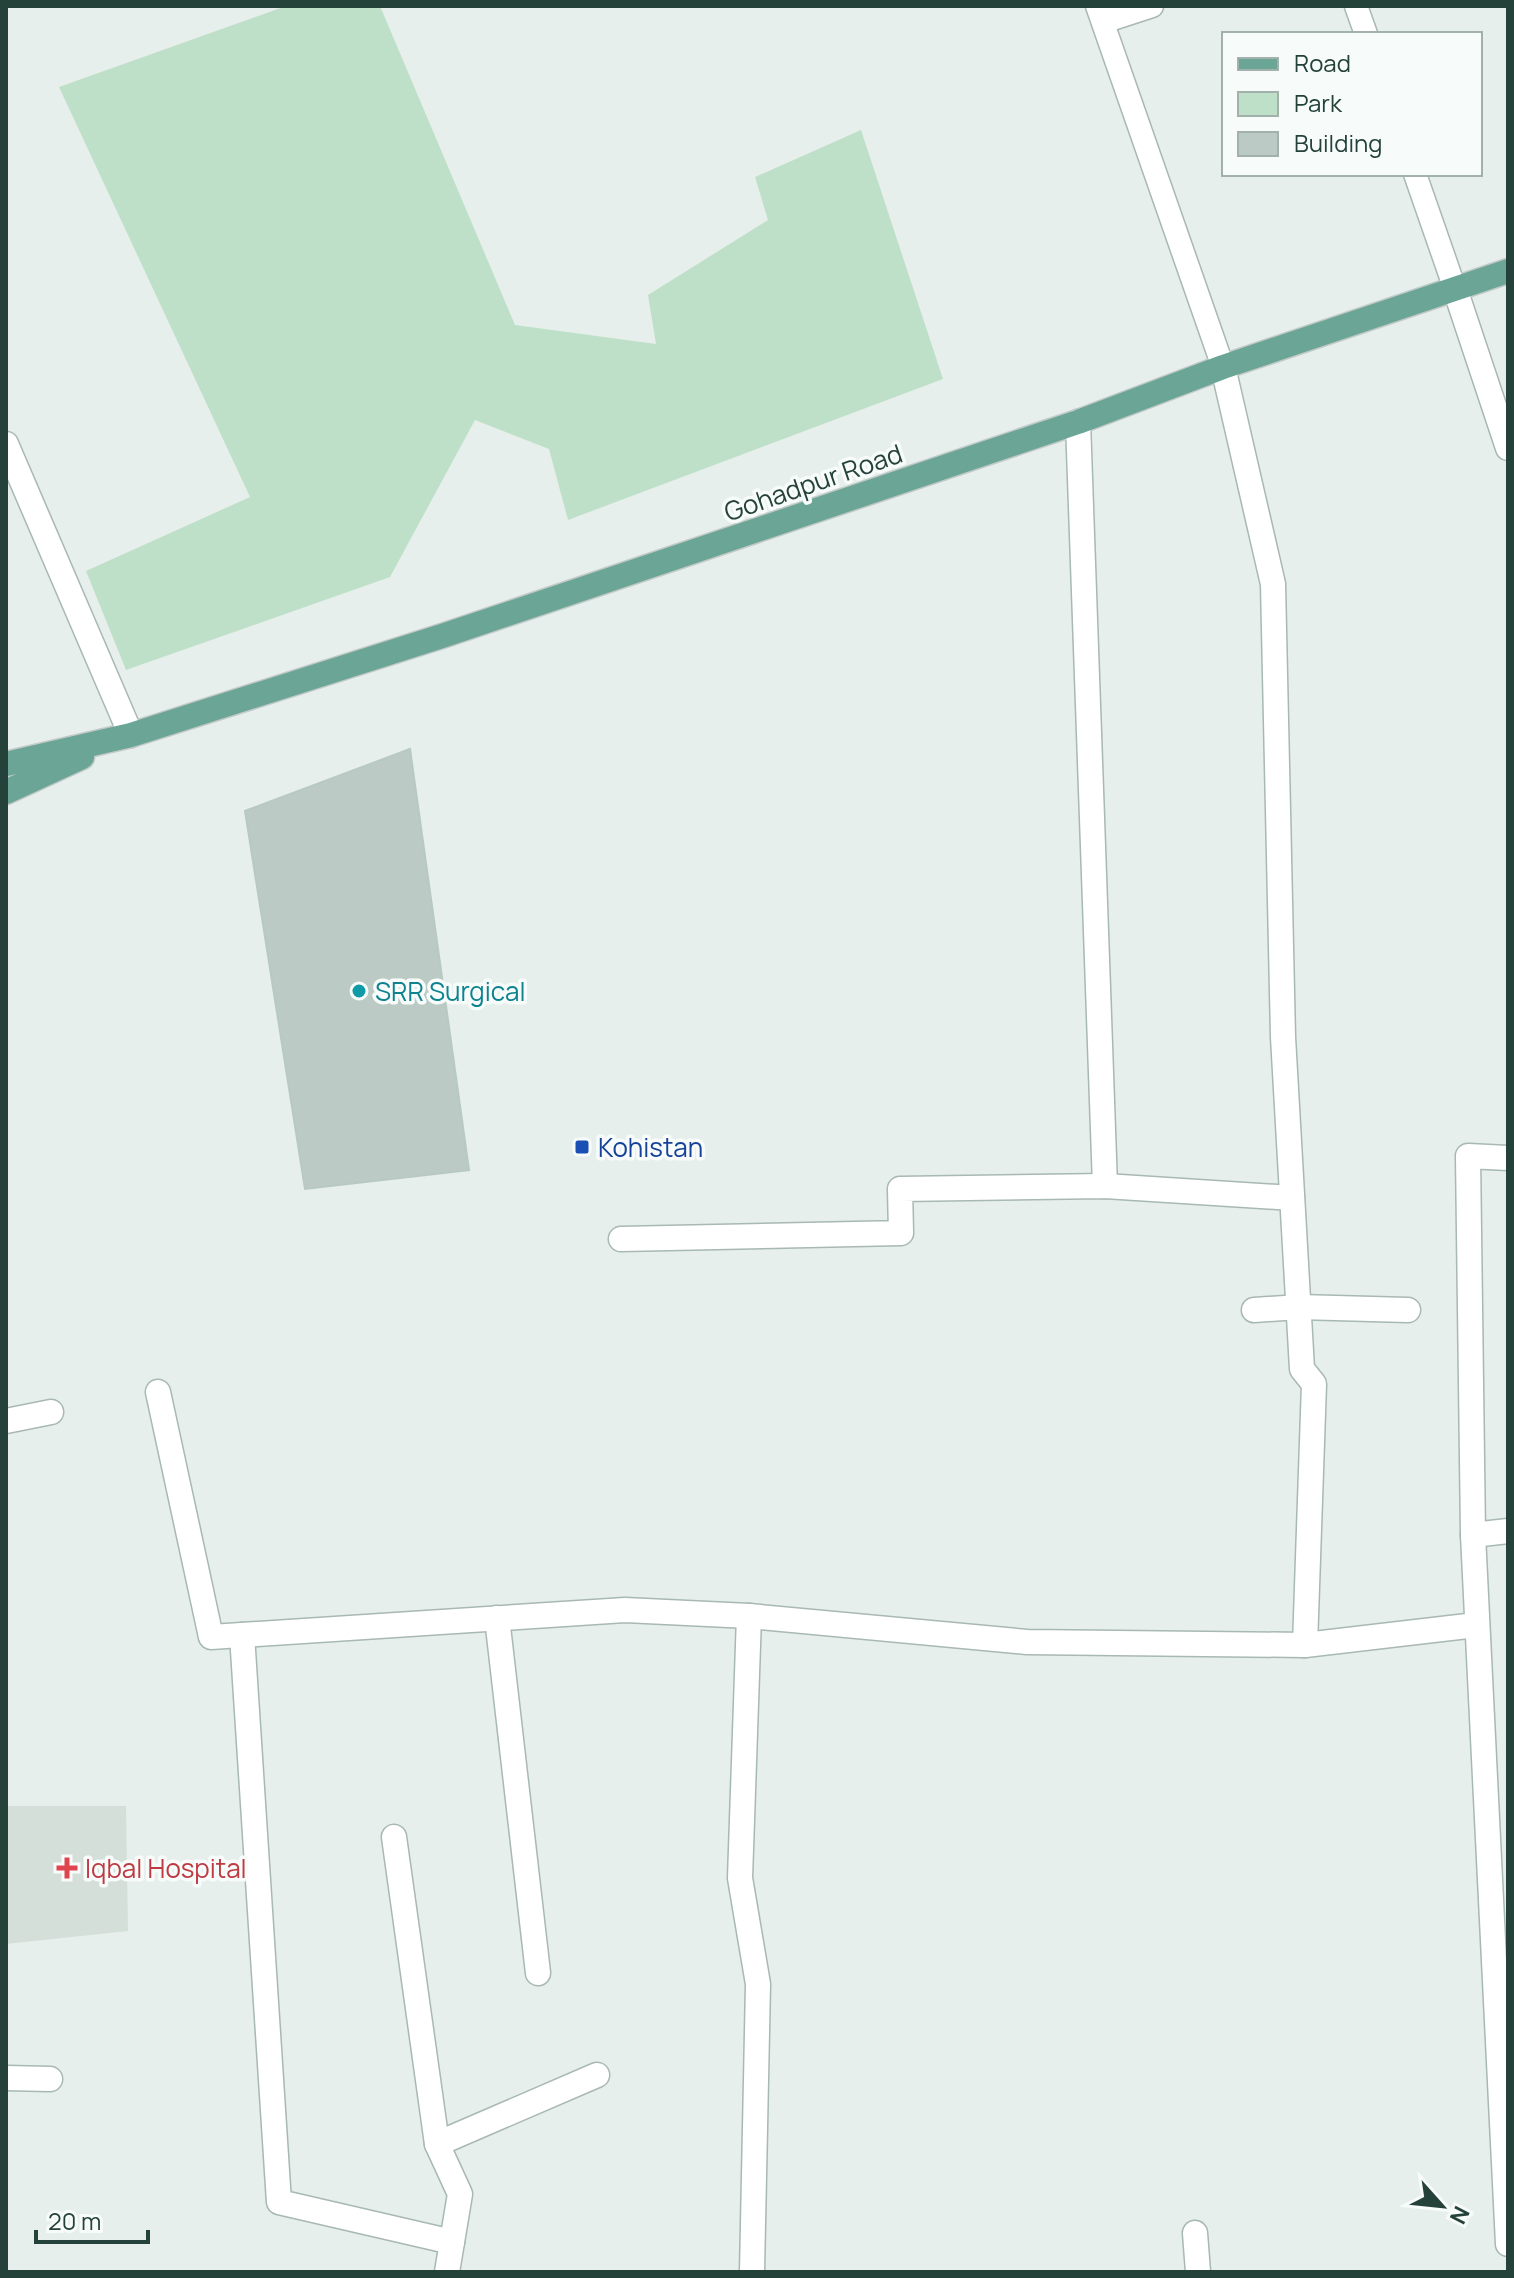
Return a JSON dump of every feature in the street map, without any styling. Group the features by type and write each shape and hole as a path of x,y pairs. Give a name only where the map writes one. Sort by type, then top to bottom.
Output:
{"main road":[{"name":"Gohadpur Road","path":"131,735 442,636 1078,422 1223,367 1508,271"},
{"path":"6,764 131,735"},
{"path":"6,792 131,735"}],"street":[{"path":"1455,289 1508,448"},
{"path":"1223,367 1273,584 1283,1037 1302,1369 1314,1384 1305,1645"},
{"path":"1078,422 1105,1186"},
{"path":"6,444 131,735"},
{"path":"1508,1158 1468,1156 1476,1625 1499,1930 1508,2244"},
{"path":"621,1239 901,1233 900,1189 1105,1186 1292,1198"},
{"path":"1254,1310 1299,1307 1408,1310"},
{"path":"158,1392 211,1637 625,1610 749,1616 1027,1642 1305,1645 1476,1625"},
{"path":"6,1421 51,1412"},
{"path":"1473,1535 1508,1531"},
{"path":"749,1616 740,1878 758,1984 752,2272"},
{"path":"497,1618 538,1973"},
{"path":"242,1635 279,2202 452,2242"},
{"path":"394,1837 437,2144 460,2194 447,2272"},
{"path":"437,2144 597,2075"},
{"path":"6,2078 50,2079"},
{"path":"1195,2233 1198,2272"}],"lane":[{"path":"1152,6 1100,14 1223,367"},
{"path":"1356,6 1365,32"},
{"path":"1416,176 1455,289"}],"shaded area":[{"name":"Iqbal Hospital","path":"6,1806 126,1806 128,1931 6,1944"}],"green space":[{"path":"286,6 380,6 515,325 656,344 648,295 768,220 755,177 861,130 943,379 568,520 549,449 475,420 390,577 126,670 86,571 250,497 59,87"}],"building":[{"name":"SRR Surgical","path":"410,749 469,1170 305,1189 245,811"}],"place":[{"name":"SRR Surgical","path":"359,991"},
{"name":"Kohistan","path":"582,1147"},
{"name":"Iqbal Hospital","path":"67,1868"}]}
